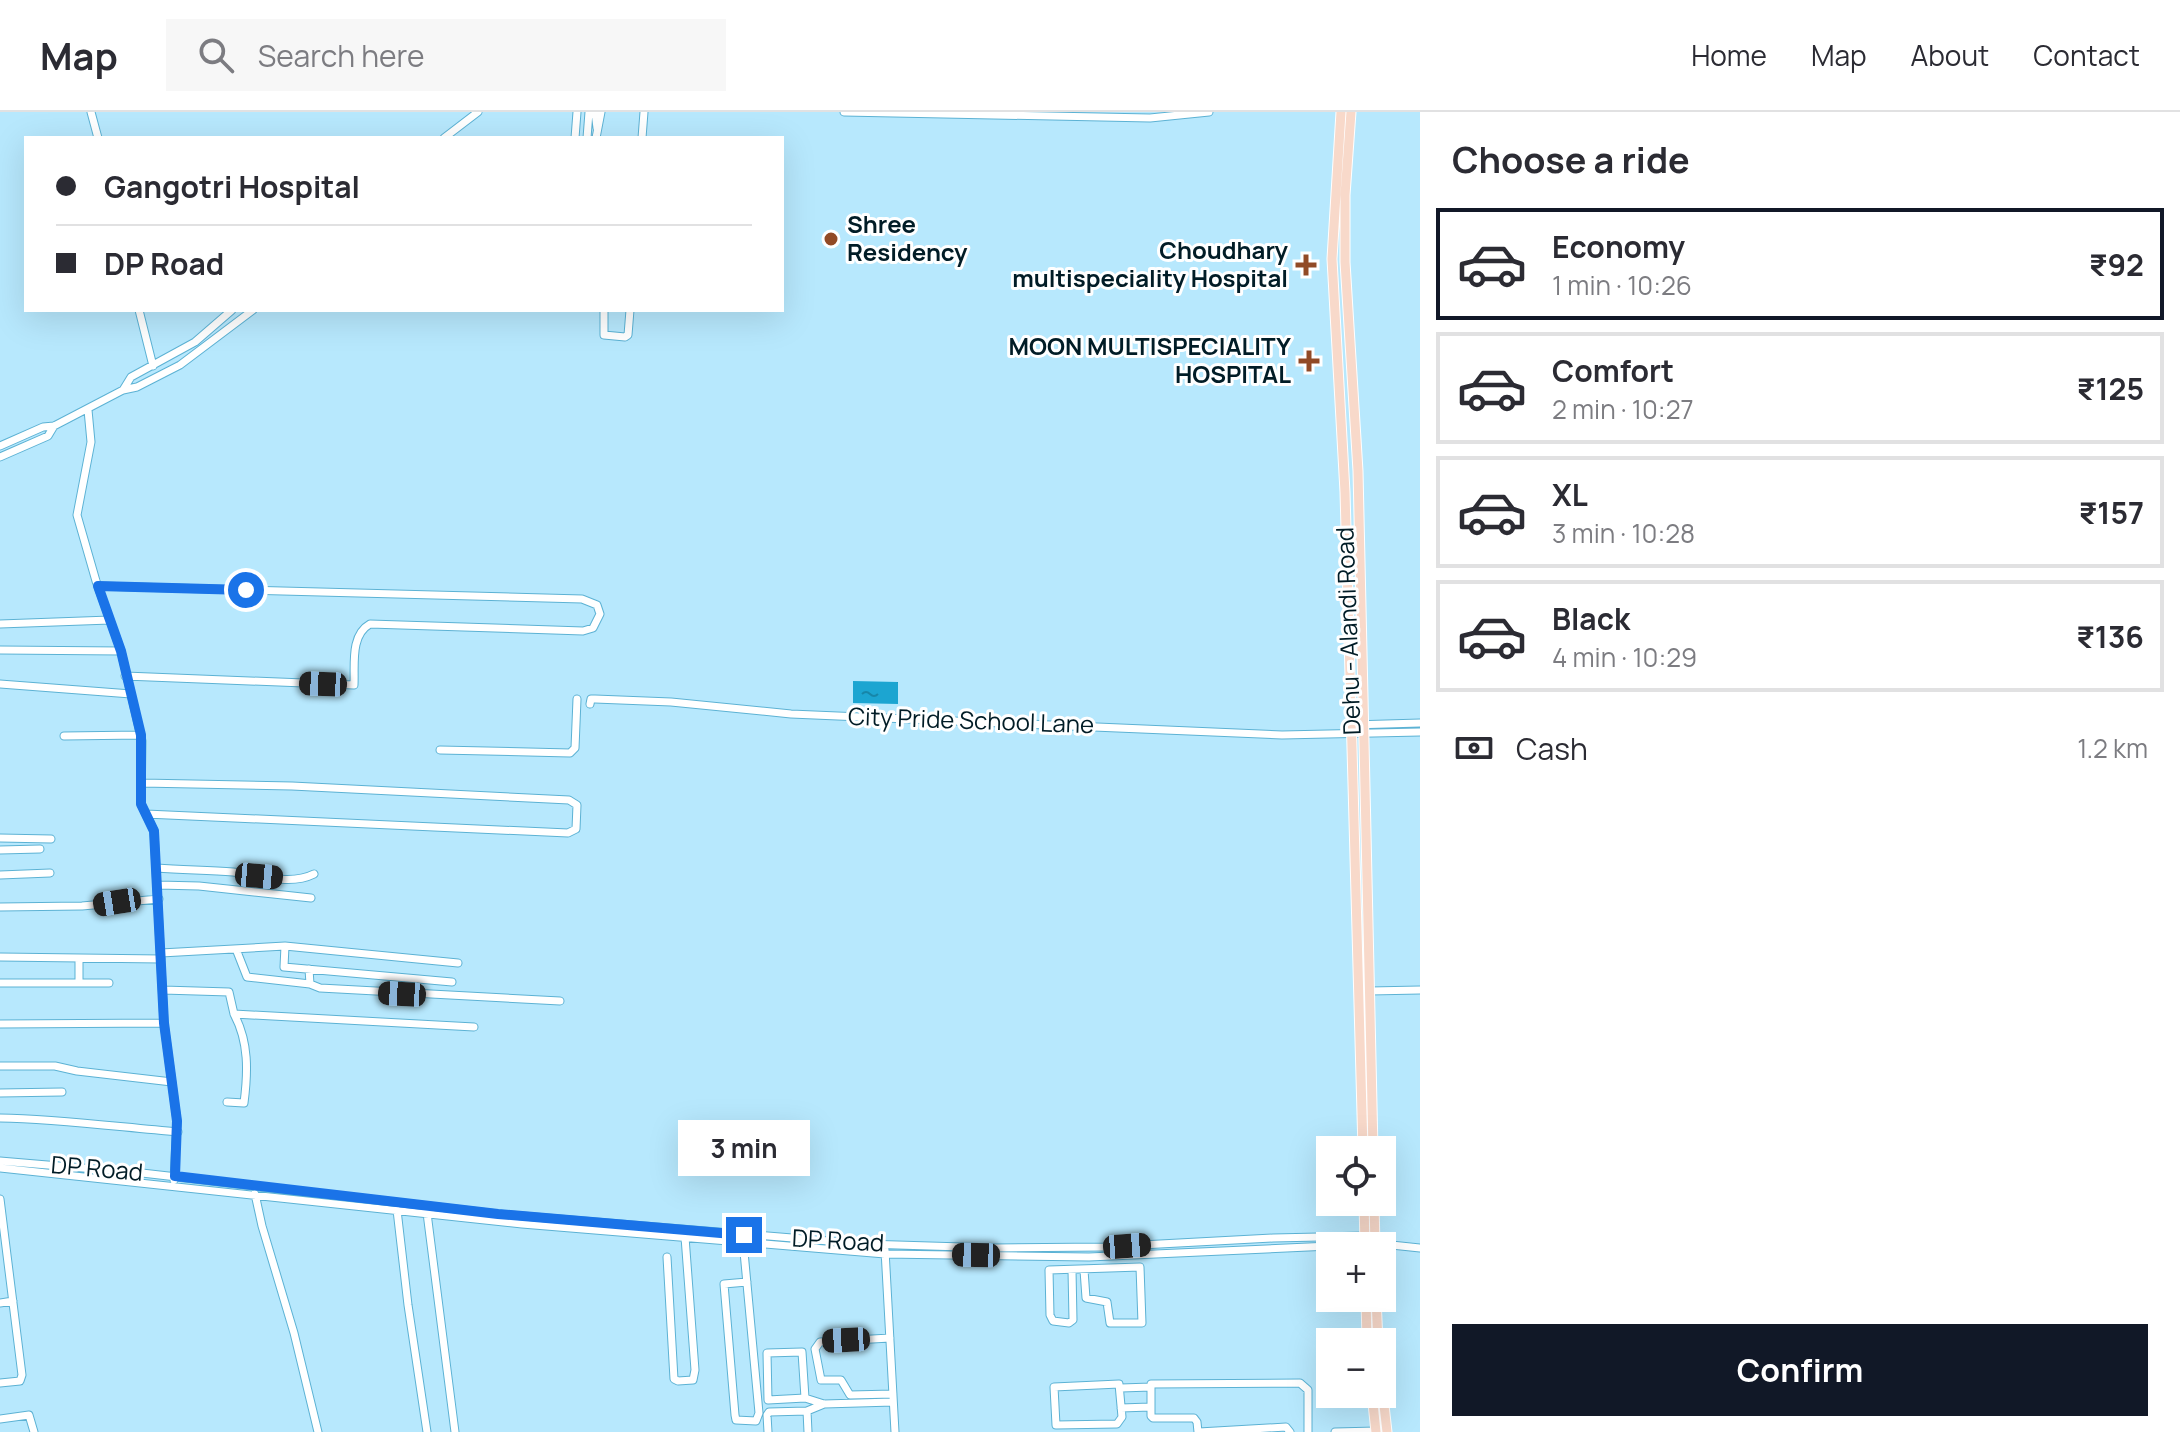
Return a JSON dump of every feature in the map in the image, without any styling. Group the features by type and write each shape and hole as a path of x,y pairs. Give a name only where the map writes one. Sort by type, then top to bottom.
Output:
{"main road":[{"name":"Dehu - Alandi Road","path":"1341,112 1332,259 1344,481 1363,1136"},
{"name":"Dehu - Alandi Road","path":"1351,112 1345,195 1345,262 1358,471 1373,1136"},
{"path":"1374,1408 1376,1431"},
{"path":"1384,1408 1387,1432"}],"street":[{"path":"91,112 97,136"},
{"path":"575,136 577,112"},
{"path":"595,112 596,136"},
{"path":"588,136 595,112"},
{"path":"642,136 644,112"},
{"path":"844,112 1150,118 1209,112"},
{"path":"447,136 476,114"},
{"path":"454,136 476,114"},
{"path":"140,312 153,366"},
{"path":"123,390 131,377 195,342 230,312"},
{"path":"0,446 43,427 54,426 180,365 250,312"},
{"path":"604,312 604,335 625,337 628,335 630,312"},
{"path":"88,410 91,442 77,508 98,586 121,651 141,735 141,804 154,831 164,1023 178,1132 173,1186"},
{"path":"0,457 48,436 54,426"},
{"path":"98,586 582,599 597,605 600,614 593,628 583,631 370,624 357,637 354,685 125,676"},
{"path":"0,624 110,620"},
{"path":"0,650 121,651"},
{"path":"0,684 131,694"},
{"path":"440,750 570,753 575,748 577,699"},
{"name":"City Pride School Lane","path":"590,702 671,702 791,714 1270,735 1365,729"},
{"path":"1365,729 1420,723"},
{"path":"1365,729 1420,732"},
{"path":"64,736 141,735"},
{"path":"142,783 292,786 569,800 577,805 576,829 568,833 146,814"},
{"path":"0,838 51,839"},
{"path":"0,850 40,849"},
{"path":"157,868 292,879 314,874"},
{"path":"0,875 50,873"},
{"path":"158,885 199,886 311,898"},
{"path":"0,907 82,906 159,899"},
{"path":"285,946 284,967 452,982"},
{"path":"0,957 79,959 161,956 285,946 458,963"},
{"path":"236,949 247,977 371,992 560,1001"},
{"path":"79,959 79,982"},
{"path":"309,969 310,984"},
{"path":"0,983 109,983"},
{"path":"163,990 229,992 245,1044 248,1072 244,1103 227,1102"},
{"path":"1370,991 1420,990"},
{"path":"234,1014 474,1027"},
{"path":"0,1024 164,1023"},
{"path":"0,1066 55,1066 172,1082"},
{"path":"0,1093 62,1092"},
{"path":"0,1118 50,1119 70,1124 178,1132"},
{"name":"DP Road","path":"0,1161 175,1176 498,1214 885,1254 1076,1256 1273,1238 1316,1240"},
{"path":"64,1166 65,1176"},
{"name":"DP Road","path":"0,1168 256,1198 685,1237 1127,1250 1316,1246"},
{"path":"255,1187 318,1432"},
{"path":"0,1199 22,1379 0,1383"},
{"path":"397,1210 427,1432"},
{"path":"427,1213 455,1432"},
{"path":"667,1257 674,1379 693,1380 695,1370 685,1237"},
{"path":"744,1239 759,1413 756,1421 740,1422 735,1415 724,1284 747,1282"},
{"path":"885,1244 895,1432"},
{"path":"1396,1245 1420,1248"},
{"path":"1076,1256 1077,1270 1073,1320 1056,1323 1050,1315 1049,1270 1077,1270 1140,1267 1142,1323 1110,1323 1107,1302 1086,1298 1077,1270"},
{"path":"0,1303 13,1301"},
{"path":"890,1338 820,1342 815,1349 821,1380 841,1380 850,1395 893,1398"},
{"path":"805,1398 802,1352 767,1353 768,1400 805,1398 824,1404"},
{"path":"1290,1432 1286,1427 1199,1432 1196,1419 1153,1418 1151,1384 1300,1383 1308,1390 1308,1432"},
{"path":"1121,1388 1121,1420 1117,1424 1092,1429 1056,1428 1053,1390 1056,1386 1117,1384 1121,1388 1151,1387"},
{"path":"768,1432 769,1412 807,1411 824,1404 893,1398"},
{"path":"1121,1408 1150,1407"},
{"path":"807,1411 808,1432"},
{"path":"0,1419 29,1415 34,1432"},
{"path":"1335,1432 1376,1431"}],"water":[{"path":"853,681 898,682 898,704 853,703"}],"place":[{"name":"Shree Residency","path":"831,239"},
{"name":"Choudhary multispeciality Hospital","path":"1306,265"},
{"name":"MOON MULTISPECIALITY HOSPITAL","path":"1309,361"}],"route":[{"path":"246,590 98,586 121,651 141,735 141,804 154,831 164,1023 178,1132 175,1176 498,1214 744,1235"}]}
